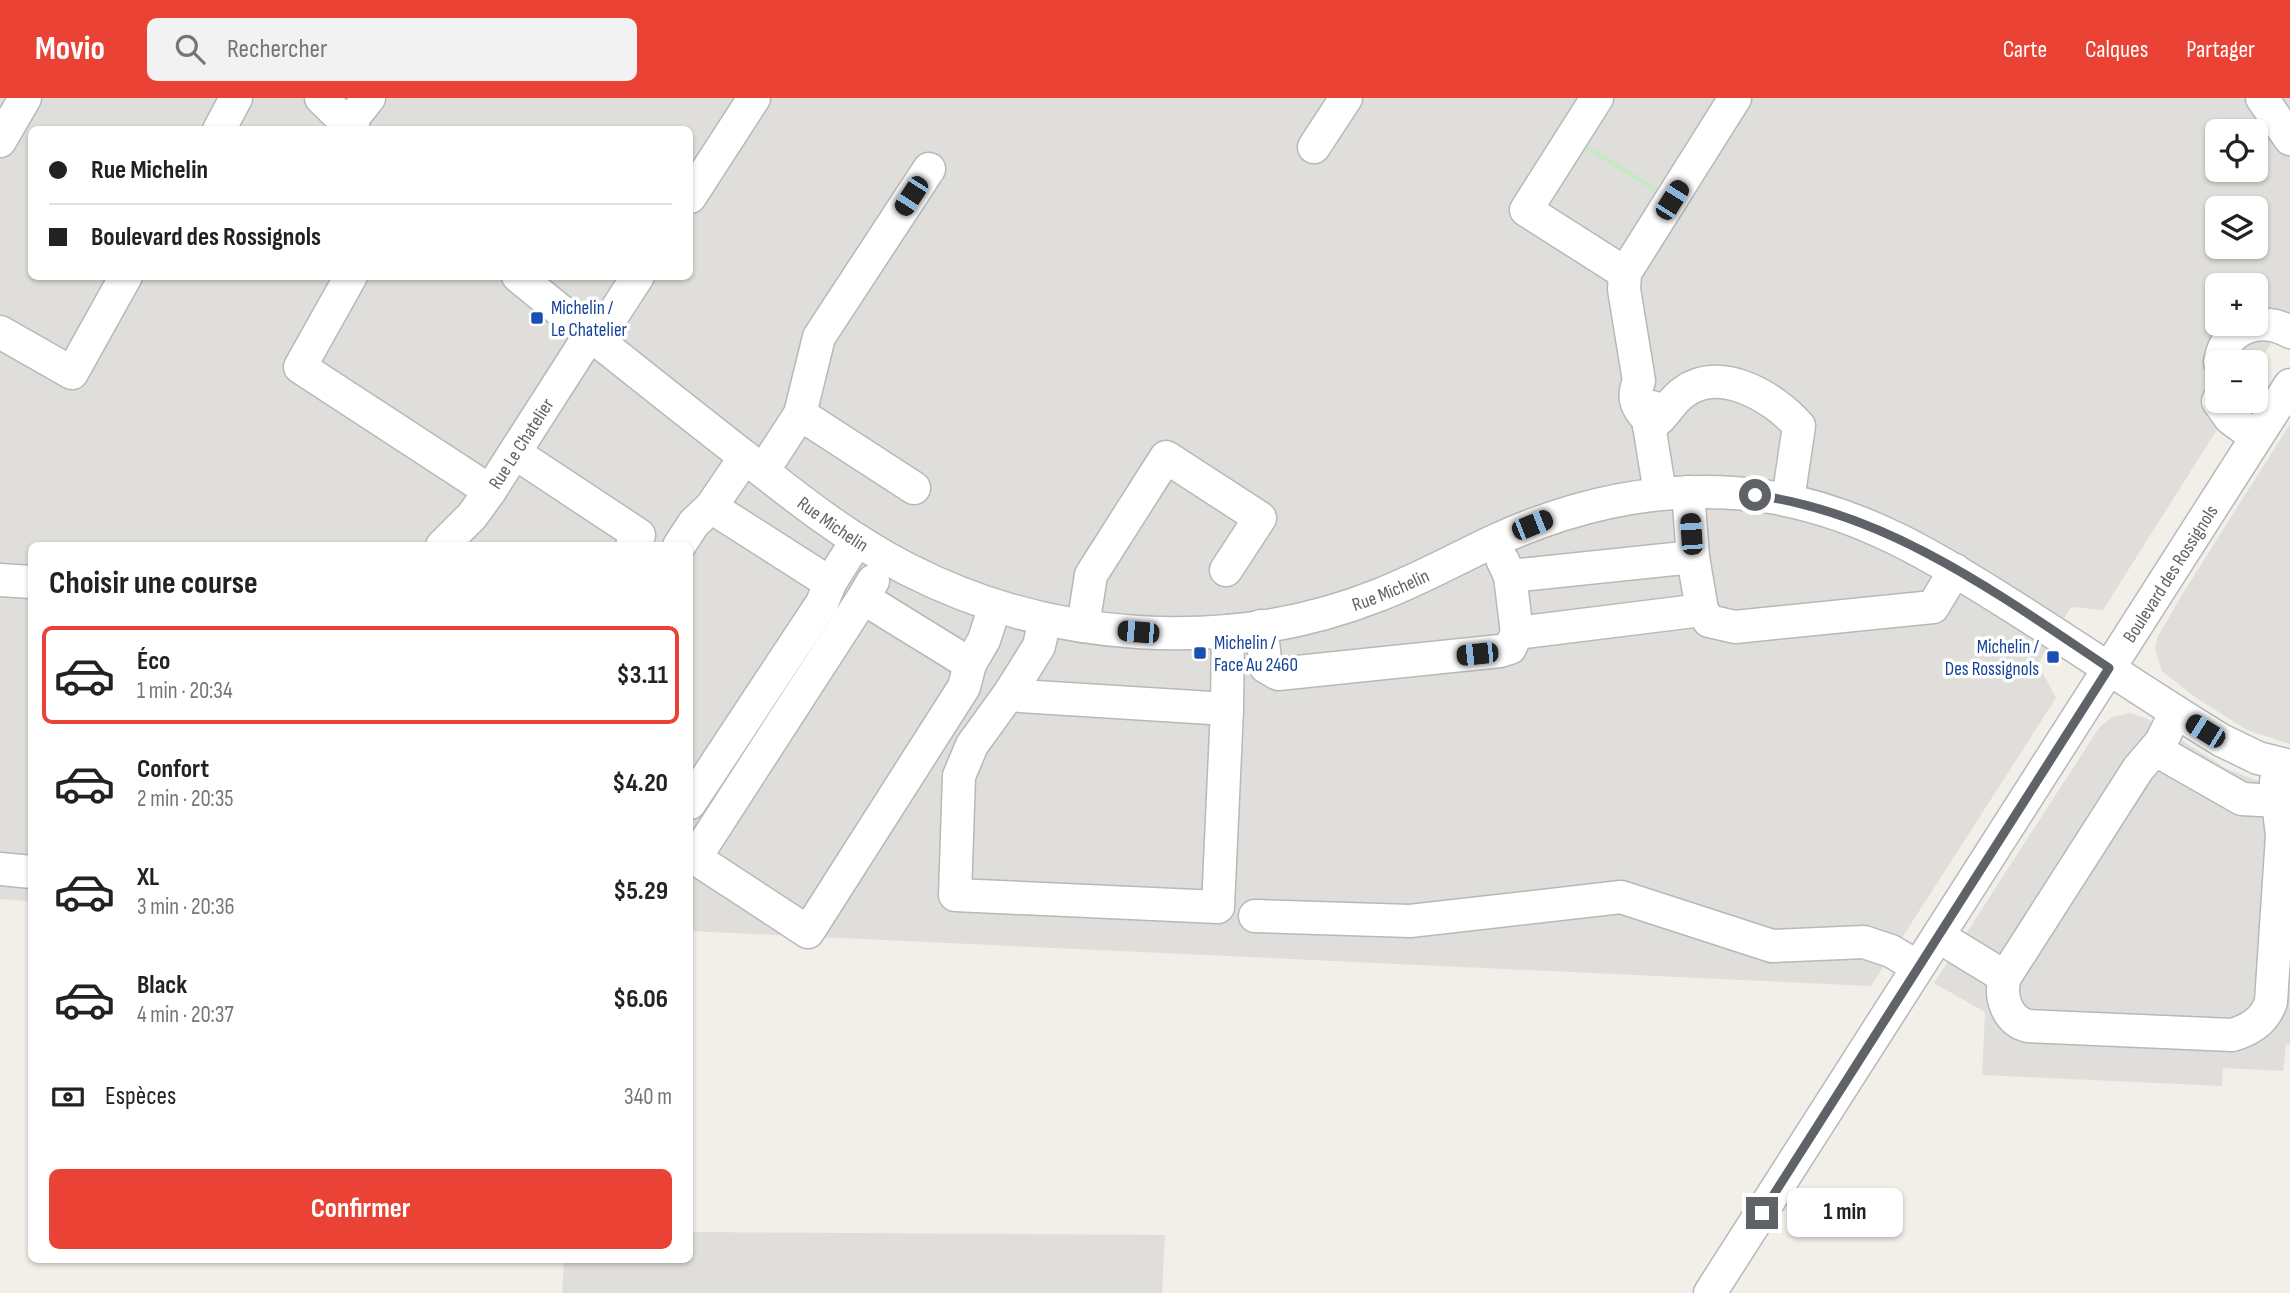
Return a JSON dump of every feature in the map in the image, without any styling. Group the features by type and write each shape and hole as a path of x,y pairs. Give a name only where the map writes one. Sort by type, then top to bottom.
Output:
{"street":[{"path":"0,141 25,98"},
{"path":"221,126 236,98"},
{"path":"321,98 350,126"},
{"path":"352,126 369,98"},
{"path":"693,192 754,98"},
{"path":"1314,148 1346,98"},
{"path":"1597,98 1526,210 1625,273"},
{"path":"1735,98 1625,273 1624,289 1639,382 1648,390 1652,410 1649,423 1674,492 1693,557 1702,610 1709,621 1716,625 1735,627 1933,607 1955,570"},
{"path":"2262,98 2290,139"},
{"path":"682,542 694,523 800,414 819,337 929,169"},
{"path":"0,332 72,373 124,280"},
{"path":"349,280 300,367 490,491"},
{"name":"Rue Michelin","path":"523,280 754,464 857,540 942,586 995,606 1083,626 1155,633 1228,631 1261,626 1366,600 1566,512 1617,499 1674,492 1739,493 1788,500 1868,524 1955,570 2239,750 2285,765"},
{"name":"Rue Le Chatelier","path":"446,542 472,516 590,336 607,324 635,280"},
{"path":"2225,350 2230,339 2247,326 2270,323 2290,332"},
{"path":"1649,423 1690,387 1730,382 1748,389 1785,412 1799,426 1788,500"},
{"name":"Boulevard des Rossignols","path":"1710,1293 2290,384"},
{"path":"2226,413 2256,437"},
{"path":"800,414 914,488"},
{"path":"515,453 639,535 635,542"},
{"path":"1083,626 1091,575 1166,457 1259,517 1226,570"},
{"path":"711,507 830,583"},
{"path":"693,798 822,603 830,583 857,540"},
{"path":"1261,626 1266,667 1278,674 1510,648 1517,633 1510,576 1493,542"},
{"path":"1510,576 1693,557"},
{"path":"887,558 695,858 808,932 964,687 970,664 984,640 995,606"},
{"path":"0,580 28,582"},
{"path":"863,598 970,664"},
{"path":"1517,633 1702,610"},
{"path":"1045,619 1039,646 972,745 959,776 956,895 1218,908 1228,631"},
{"path":"1011,691 1026,697 1227,709"},
{"path":"2176,712 2156,750 2138,769 2005,977 2003,989 2009,1013 2015,1022 2028,1026 2232,1035 2253,1026 2268,1010 2271,1002 2282,836 2276,783 2285,765"},
{"path":"2156,750 2242,799 2278,801"},
{"path":"0,869 28,872"},
{"path":"1255,916 1410,921 1621,897 1772,946 1864,942 1891,951 1918,967"},
{"path":"1938,936 2005,977"}],"shaded area":[{"path":"0,98 2290,98 2290,313 2267,350 2205,350 2205,413 2227,413 2103,610 2071,607 2038,664 2056,698 1871,986 693,931 693,542 28,542 28,901 0,899"},
{"path":"2290,424 2290,744 2247,730 2195,697 2162,671 2155,649 2157,638 2183,593"},
{"path":"2130,713 2148,719 2227,769 2266,784 2290,788 2290,1044 2286,1044 2283,1071 2223,1068 2222,1086 1982,1075 1985,1012 1934,983 2099,728 2112,717"},
{"path":"693,1232 1165,1235 1162,1293 562,1293 564,1263 693,1263"}],"green space":[{"path":"1586,144 1659,189 1657,193 1584,148"}],"place":[{"name":"Michelin / Le Chatelier","path":"537,318"},
{"name":"Michelin / Face Au 2460","path":"1200,653"},
{"name":"Michelin / Des Rossignols","path":"2053,657"}],"route":[{"path":"1755,495 1834,512 1885,531 1934,557 2109,668 1762,1213"}]}
